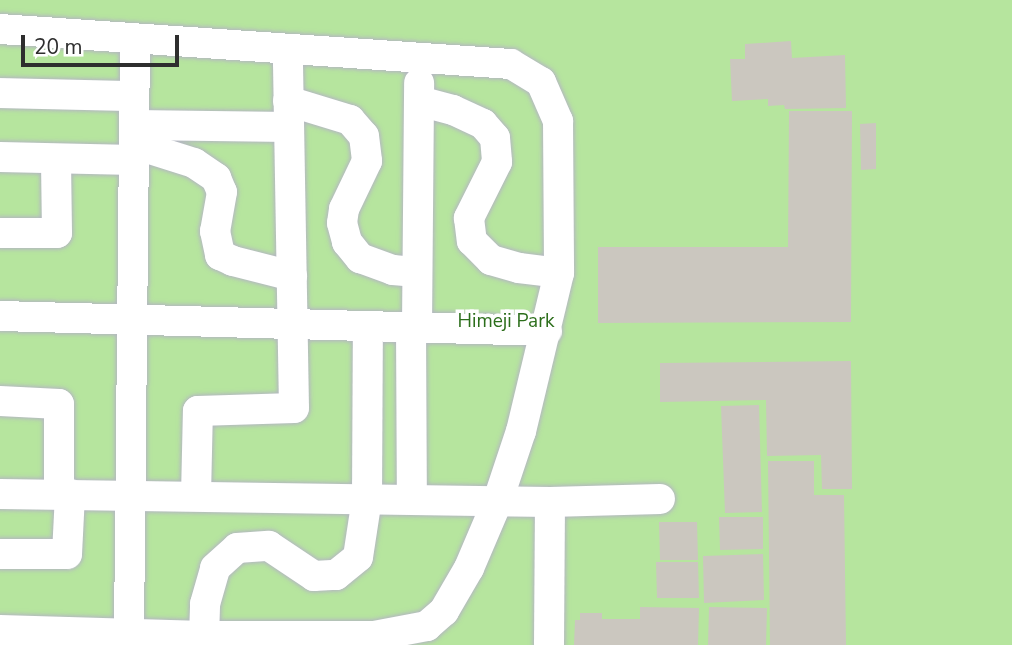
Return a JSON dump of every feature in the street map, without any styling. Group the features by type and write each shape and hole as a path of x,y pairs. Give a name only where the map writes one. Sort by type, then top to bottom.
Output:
{"lane":[{"path":"0,29 135,41 511,64 541,82 558,121 559,273 521,431 498,500 469,568 444,611 427,626 374,636 204,636 0,630"},
{"path":"129,633 135,41"},
{"path":"196,496 198,411 294,408 288,50"},
{"path":"412,499 420,58"},
{"path":"0,93 134,131 194,163 216,178 222,192 215,231 220,255 233,261 292,276"},
{"path":"419,101 453,110 483,124 495,138 497,162 469,218 472,241 491,260 519,268 559,273"},
{"path":"0,157 56,159 134,131 289,114 350,120 364,136 367,161 344,209 342,223 347,242 360,258 393,270 417,272"},
{"path":"0,233 57,233 56,159"},
{"path":"0,316 547,331"},
{"path":"204,636 205,604 215,568 237,548 270,545 314,576 336,575 358,557 367,498 368,326"},
{"path":"0,401 59,404 67,554 0,554"},
{"path":"0,494 550,502 660,499"},
{"path":"549,645 550,502"}],"green space":[{"name":"Himeji Park","path":"0,0 1012,0 1012,645 0,645"}],"building":[{"path":"791,41 792,58 845,55 846,108 785,109 784,105 768,106 768,99 732,101 730,59 745,59 745,44"},
{"path":"789,111 852,111 851,322 598,323 598,247 788,247"},
{"path":"876,123 876,169 861,170 860,124"},
{"path":"851,361 852,489 822,489 821,455 767,456 766,400 660,402 660,363"},
{"path":"759,405 762,512 725,513 721,406"},
{"path":"768,461 814,461 814,495 844,495 846,645 770,645"},
{"path":"719,517 763,517 763,549 720,550"},
{"path":"659,522 697,522 698,560 660,560"},
{"path":"763,554 764,600 704,603 703,556"},
{"path":"656,562 698,562 699,598 657,598"},
{"path":"640,607 699,608 698,645 574,645 575,620 580,620 580,613 602,613 602,619 640,619"},
{"path":"709,607 767,608 766,645 708,645"}]}
